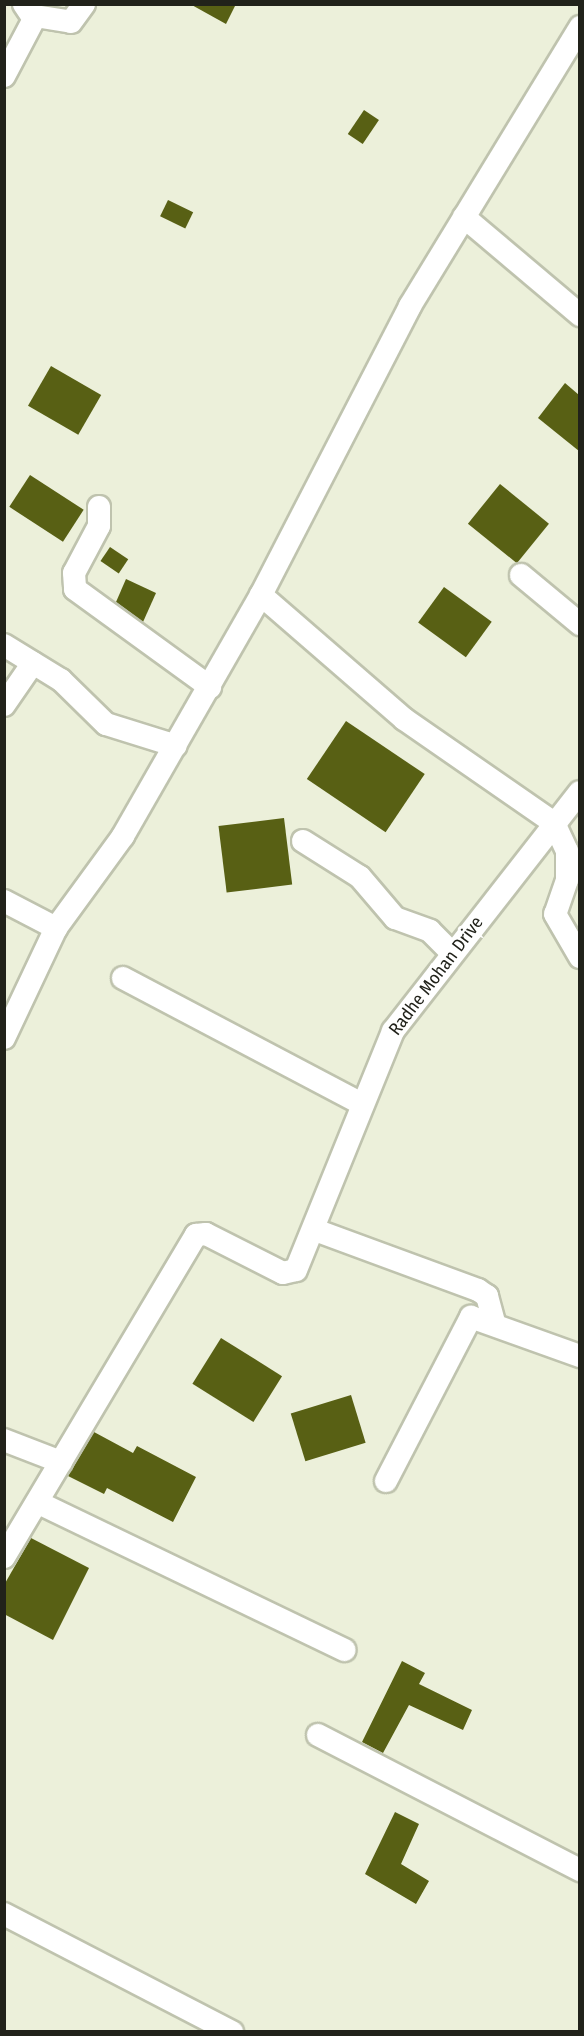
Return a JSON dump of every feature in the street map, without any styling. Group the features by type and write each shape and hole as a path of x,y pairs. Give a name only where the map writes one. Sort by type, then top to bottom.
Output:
{"street":[{"path":"4,76 29,10 71,22 84,4"},
{"path":"4,1038 56,928 123,836 176,746 261,595 338,441 464,217 579,27"},
{"path":"464,217 579,315"},
{"path":"99,507 99,526 74,573 75,589 210,687"},
{"path":"521,575 579,624"},
{"path":"261,595 404,719 554,823 567,851 567,880 555,914 579,957"},
{"path":"7,653 33,663 61,680 106,724 176,746"},
{"path":"4,705 33,663"},
{"name":"Radhe Mohan Drive","path":"62,1462 196,1234 206,1233 283,1273 296,1270 315,1230 360,1102 393,1031 579,792"},
{"path":"303,841 360,877 395,918 430,931 452,953"},
{"path":"4,901 56,928"},
{"path":"123,978 360,1102"},
{"path":"315,1230 478,1290 487,1296 494,1322"},
{"path":"386,1481 466,1322 479,1317 579,1356"},
{"path":"4,1440 62,1462 4,1557"},
{"path":"39,1503 345,1650"},
{"path":"318,1735 579,1870"},
{"path":"4,1914 232,2031"}],"building":[{"path":"190,4 236,4 226,24"},
{"path":"364,110 379,120 363,144 348,134"},
{"path":"168,200 193,212 185,228 160,216"},
{"path":"51,366 101,395 78,435 28,406"},
{"path":"565,383 579,395 579,451 538,418"},
{"path":"30,475 84,510 63,542 9,507"},
{"path":"500,484 549,524 517,563 468,524"},
{"path":"110,547 128,559 119,573 100,561"},
{"path":"126,579 156,593 143,622 116,602"},
{"path":"444,587 492,622 466,657 418,623"},
{"path":"346,721 425,774 386,832 307,779"},
{"path":"284,818 292,885 227,893 218,826"},
{"path":"221,1338 282,1376 253,1422 192,1384"},
{"path":"351,1395 366,1443 305,1461 291,1413"},
{"path":"94,1432 133,1453 137,1446 196,1477 173,1522 107,1488 104,1494 68,1476"},
{"path":"31,1538 89,1568 53,1640 4,1614 4,1585"},
{"path":"402,1661 425,1673 419,1684 472,1710 463,1730 409,1705 383,1753 362,1742"},
{"path":"395,1812 419,1824 401,1864 429,1881 416,1904 365,1874"}]}
